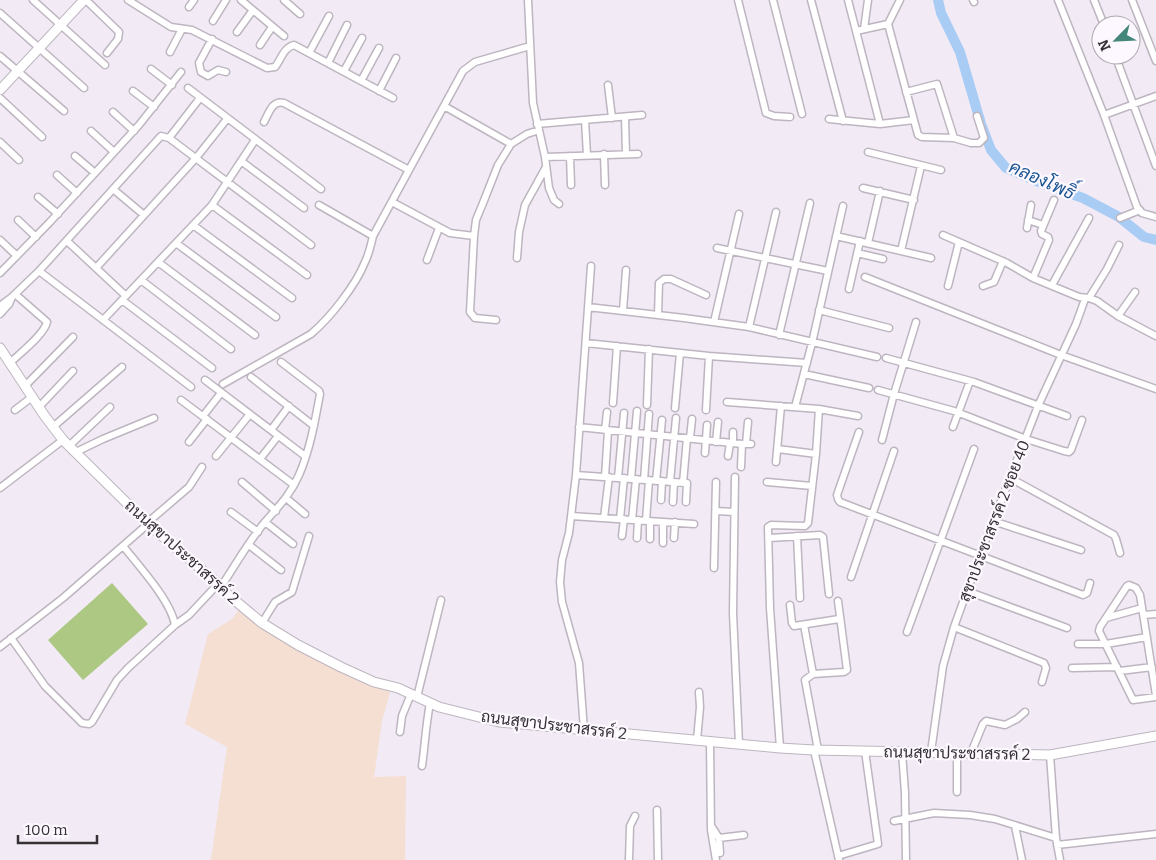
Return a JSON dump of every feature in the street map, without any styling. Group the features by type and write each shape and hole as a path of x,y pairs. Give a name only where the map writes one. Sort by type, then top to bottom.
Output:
{"street":[{"path":"33,0 105,65"},
{"path":"0,90 85,0 118,32 118,39 107,53"},
{"path":"128,0 171,27 192,30 267,68 277,64 289,46 294,46 393,98"},
{"path":"189,7 194,0"},
{"path":"241,0 284,36"},
{"path":"284,0 300,14"},
{"path":"528,0 533,103 545,157 551,196 559,204"},
{"path":"738,0 765,110 768,115 790,117"},
{"path":"773,0 802,114"},
{"path":"811,0 843,121"},
{"path":"848,0 880,124"},
{"path":"864,29 868,0"},
{"path":"900,0 888,24 918,135 954,138 979,144 983,142 984,138 977,116"},
{"path":"1058,0 1104,115 1137,207 1149,216 1156,217"},
{"path":"1094,0 1100,15"},
{"path":"1132,0 1156,60"},
{"path":"213,21 223,1"},
{"path":"236,32 253,10"},
{"path":"0,13 84,88"},
{"path":"310,53 330,16"},
{"path":"856,31 888,24"},
{"path":"328,63 347,26"},
{"path":"260,46 272,27"},
{"path":"170,52 182,28"},
{"path":"344,71 362,38"},
{"path":"212,39 199,63 201,72 208,76 218,70 226,72"},
{"path":"223,384 311,334 319,327 352,287 365,262 373,236 463,72 475,62 530,46"},
{"path":"361,81 379,48"},
{"path":"0,56 64,111"},
{"path":"378,91 396,58"},
{"path":"1119,65 1156,166"},
{"path":"151,69 172,85"},
{"path":"0,273 58,214 134,131 181,72"},
{"path":"906,92 937,84 954,138"},
{"path":"608,85 612,118"},
{"path":"188,88 321,190"},
{"path":"133,91 154,107"},
{"path":"1104,115 1156,96"},
{"path":"0,98 42,137"},
{"path":"169,138 200,98"},
{"path":"264,122 274,105 280,102 284,103 409,170"},
{"path":"444,106 511,144"},
{"path":"113,112 134,131"},
{"path":"496,320 475,318 470,312 476,220 504,153 511,144 538,127 585,120 642,115"},
{"path":"625,116 626,154"},
{"path":"96,268 196,158 227,119"},
{"path":"829,119 880,124 914,120"},
{"path":"585,120 587,155"},
{"path":"91,131 114,152"},
{"path":"0,306 14,296 39,271 158,138 163,136 169,138 196,158 310,246"},
{"path":"104,320 212,204 256,140"},
{"path":"0,142 19,160"},
{"path":"868,152 941,170"},
{"path":"604,154 605,185"},
{"path":"545,157 638,154"},
{"path":"74,156 95,174"},
{"path":"570,156 571,185"},
{"path":"241,161 304,208"},
{"path":"901,251 921,166"},
{"path":"517,258 519,232 525,205 546,167"},
{"path":"57,175 77,193"},
{"path":"863,188 914,200"},
{"path":"113,189 144,215"},
{"path":"868,243 880,191"},
{"path":"38,197 58,214"},
{"path":"1032,278 1049,240 1041,232 1054,200"},
{"path":"392,202 450,233 474,236"},
{"path":"779,335 810,203"},
{"path":"212,204 307,276"},
{"path":"319,205 373,236"},
{"path":"1027,228 1031,205"},
{"path":"795,407 812,343 843,206"},
{"path":"1120,218 1140,210"},
{"path":"749,327 776,212"},
{"path":"714,322 739,214"},
{"path":"1052,286 1089,218"},
{"path":"18,220 36,237"},
{"path":"1028,220 1043,225"},
{"path":"193,225 292,298"},
{"path":"427,260 439,228"},
{"path":"943,235 1003,261 1032,278 1087,298 1156,336"},
{"path":"836,236 931,258"},
{"path":"0,240 17,256"},
{"path":"67,241 124,298 212,368"},
{"path":"849,289 860,242"},
{"path":"948,286 959,242"},
{"path":"176,243 276,317"},
{"name":"สุขาประชาสรรค์ 2 ซอย 40","path":"930,752 943,666 954,627 980,555 1038,406 1087,298 1101,280 1119,245"},
{"path":"717,248 828,271"},
{"path":"858,253 883,259"},
{"path":"983,286 994,282 1003,261"},
{"path":"158,262 255,336"},
{"path":"584,730 579,663 562,602 560,582 576,475 591,266"},
{"path":"623,311 626,270"},
{"path":"39,271 191,387"},
{"path":"865,277 1061,355 1156,389"},
{"path":"658,315 659,283 664,279 706,295"},
{"path":"141,280 231,349"},
{"path":"1118,316 1135,292"},
{"path":"0,314 14,296"},
{"path":"10,363 34,340 46,326 47,322 14,296"},
{"path":"588,307 749,327 877,357"},
{"path":"819,310 888,328"},
{"path":"882,440 916,322"},
{"path":"25,386 73,337"},
{"path":"586,343 709,356 807,363"},
{"path":"613,403 617,346"},
{"name":"ถนนสุขาประชาสรรค์ 2","path":"0,348 32,398 69,446 147,524 262,623 298,646 341,667 374,682 398,688 439,707 499,722 816,750 1050,755 1156,736"},
{"path":"646,405 649,349"},
{"path":"675,408 680,353"},
{"path":"706,410 709,356"},
{"path":"886,358 970,381 1067,416"},
{"path":"11,638 45,686 82,724 92,722 117,680 128,668 219,587 294,485 314,426 320,394 281,362"},
{"path":"53,427 122,367"},
{"path":"39,407 73,372"},
{"path":"804,374 869,388"},
{"path":"251,377 314,426"},
{"path":"205,380 305,456"},
{"path":"954,427 970,381"},
{"path":"878,390 959,412 1026,439 1069,452 1082,420"},
{"path":"189,442 221,393"},
{"path":"15,410 32,398"},
{"path":"181,400 294,485"},
{"path":"727,402 795,407 858,416"},
{"path":"271,430 289,406"},
{"path":"776,462 782,406"},
{"path":"0,488 69,446 110,407"},
{"path":"780,748 770,608 768,527 771,525 805,526 808,523 819,410"},
{"path":"622,536 622,519 637,411"},
{"path":"604,518 607,477 607,412"},
{"path":"624,412 622,432 637,538"},
{"path":"216,456 250,414"},
{"path":"649,414 648,434 653,480 661,500"},
{"path":"69,446 103,438 154,418"},
{"path":"673,502 672,482 676,418"},
{"path":"683,483 692,419"},
{"path":"650,539 648,521 662,420"},
{"path":"716,442 718,422"},
{"path":"741,467 748,422"},
{"path":"705,453 707,426"},
{"path":"579,427 746,444"},
{"path":"728,456 733,432"},
{"path":"859,432 837,495 840,502 1083,595 1087,593 1090,583"},
{"path":"260,459 278,436"},
{"path":"907,632 974,449"},
{"path":"778,450 816,454"},
{"path":"852,578 894,451"},
{"path":"0,647 63,598 123,546 189,486 202,467"},
{"path":"576,475 687,483 686,502"},
{"path":"735,476 733,613 739,744"},
{"path":"1010,478 1114,535 1120,553"},
{"path":"242,482 276,511"},
{"path":"714,568 716,482"},
{"path":"767,482 812,486"},
{"path":"286,498 305,514"},
{"path":"716,511 734,512"},
{"path":"230,512 258,532"},
{"path":"571,516 694,524"},
{"path":"993,521 1080,550"},
{"path":"265,522 293,544"},
{"path":"663,522 663,543"},
{"path":"674,538 675,522"},
{"path":"769,538 820,535 823,537 829,594"},
{"path":"262,623 275,602 292,592 309,536"},
{"path":"797,536 800,598"},
{"path":"249,545 281,570"},
{"path":"123,546 165,602 174,616 175,625"},
{"path":"1127,586 1132,586 1138,592 1143,612 1156,696 1133,700 1100,631 1106,618 1127,586"},
{"path":"967,590 1067,628"},
{"path":"400,732 402,716 414,695 441,600"},
{"path":"838,601 846,670 844,672 813,674 805,680 816,750 838,858 878,844 866,751"},
{"path":"790,605 794,626 839,619"},
{"path":"1106,618 1143,612 1156,614"},
{"path":"804,625 813,674"},
{"path":"954,627 1044,663 1046,668 1042,682"},
{"path":"1078,644 1106,644 1147,637"},
{"path":"1072,668 1118,669 1152,667"},
{"path":"697,740 700,707 699,692"},
{"path":"422,766 426,736 425,727 430,703"},
{"path":"971,753 986,721 1005,725 1017,719 1025,712"},
{"path":"710,741 711,826 716,860"},
{"path":"902,752 906,860"},
{"path":"957,752 957,792"},
{"path":"1050,755 1056,842 1060,860"},
{"path":"657,810 658,860"},
{"path":"894,820 934,813 970,815 995,819 1056,842 1156,834"},
{"path":"629,860 630,826 635,816"},
{"path":"711,826 718,838 720,860"},
{"path":"1015,826 1022,860"},
{"path":"718,838 744,835"},
{"path":"854,852 856,860"}],"shaded area":[{"path":"241,607 283,640 390,692 382,721 374,777 406,776 405,860 211,860 227,747 185,724 208,634 232,619"}],"green space":[{"path":"112,583 148,624 83,680 48,640"}],"waterway":[{"name":"คลองโพธิ์","path":"938,0 941,13 960,52 981,124 991,150 1006,168 1083,198 1119,217 1144,237 1156,240"}]}
